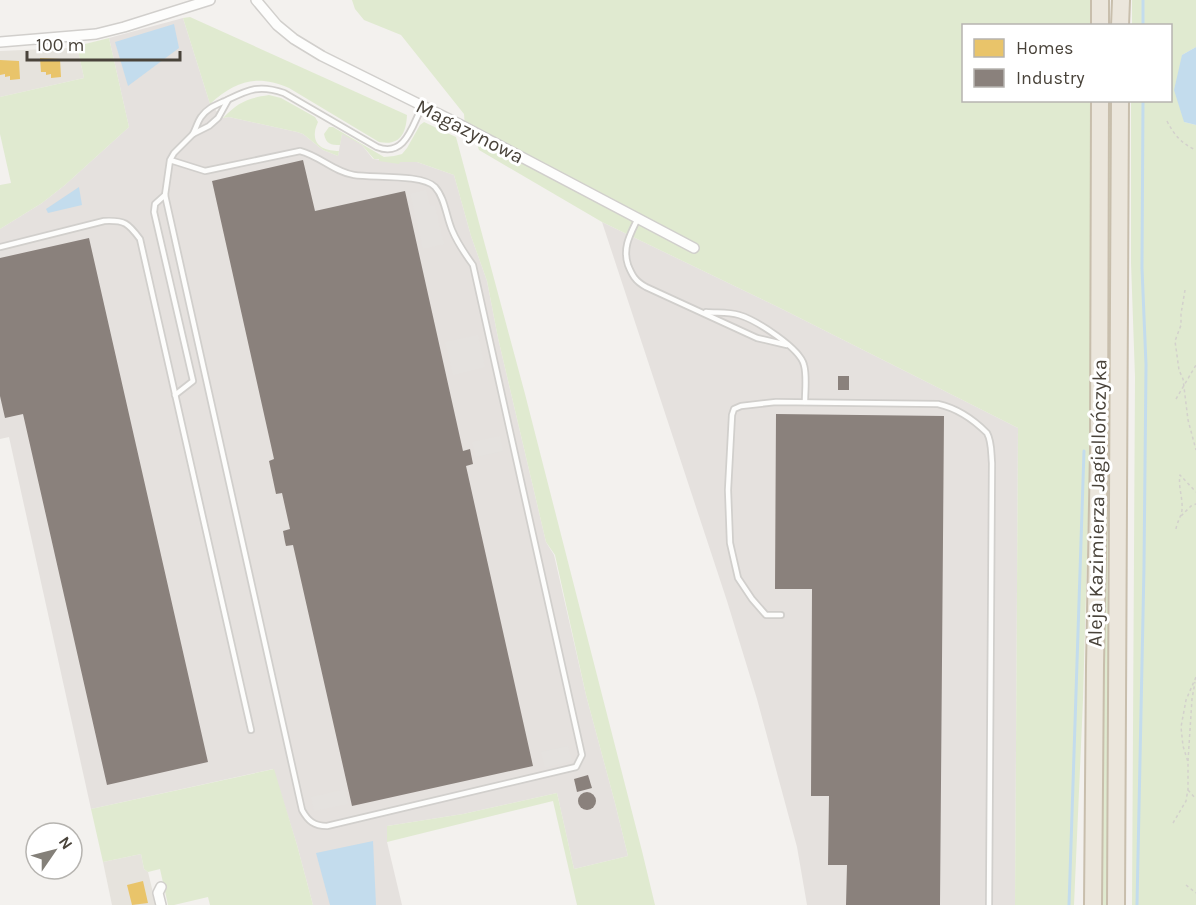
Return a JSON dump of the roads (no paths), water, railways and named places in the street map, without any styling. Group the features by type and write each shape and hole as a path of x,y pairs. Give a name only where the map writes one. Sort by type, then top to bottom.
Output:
{"highway":[{"path":"1100,0 1100,24"},
{"path":"1120,24 1121,0"},
{"name":"Aleja Kazimierza Jagiellończyka","path":"1093,905 1099,451 1100,102"},
{"name":"Aleja Kazimierza Jagiellończyka","path":"1116,905 1120,102"}],"street":[{"path":"0,42 96,34 210,0"},
{"name":"Magazynowa","path":"256,0 277,25 294,39 322,56 694,248"},
{"path":"161,887 158,893 161,905"}],"lane":[{"path":"193,134 201,117 209,108 250,90 261,88 284,93 377,147 394,150 406,139 422,106"},
{"path":"170,160 205,171 300,151 311,154 343,173 356,176 420,179 433,185 440,194 452,230 472,265 582,755 576,767 327,826 311,823 305,817 298,796 165,195 170,160 174,153 193,134 214,122 228,100"},
{"path":"165,195 155,204 154,212 193,381 175,395"},
{"path":"638,218 626,248 626,260 633,277 645,287 757,338 787,345"},
{"path":"0,247 104,221 119,220 130,225 140,239 251,730"},
{"path":"701,311 738,315 763,326 795,350 804,364 805,402"},
{"path":"781,615 766,615 752,599 736,572 730,543 727,504 734,409 741,406 776,402 938,404 958,412 985,430 990,438 992,463 989,905"}],"water":[{"path":"174,24 179,48 128,86 115,42"},
{"path":"1196,47 1196,125 1184,122 1174,90 1182,55"},
{"path":"79,187 82,205 48,213 46,209"},
{"path":"373,841 376,905 330,905 316,853"}],"waterway":[{"path":"1143,0 1143,24"},
{"path":"1137,905 1146,365 1142,268 1143,102"},
{"path":"1069,905 1084,451"}]}
